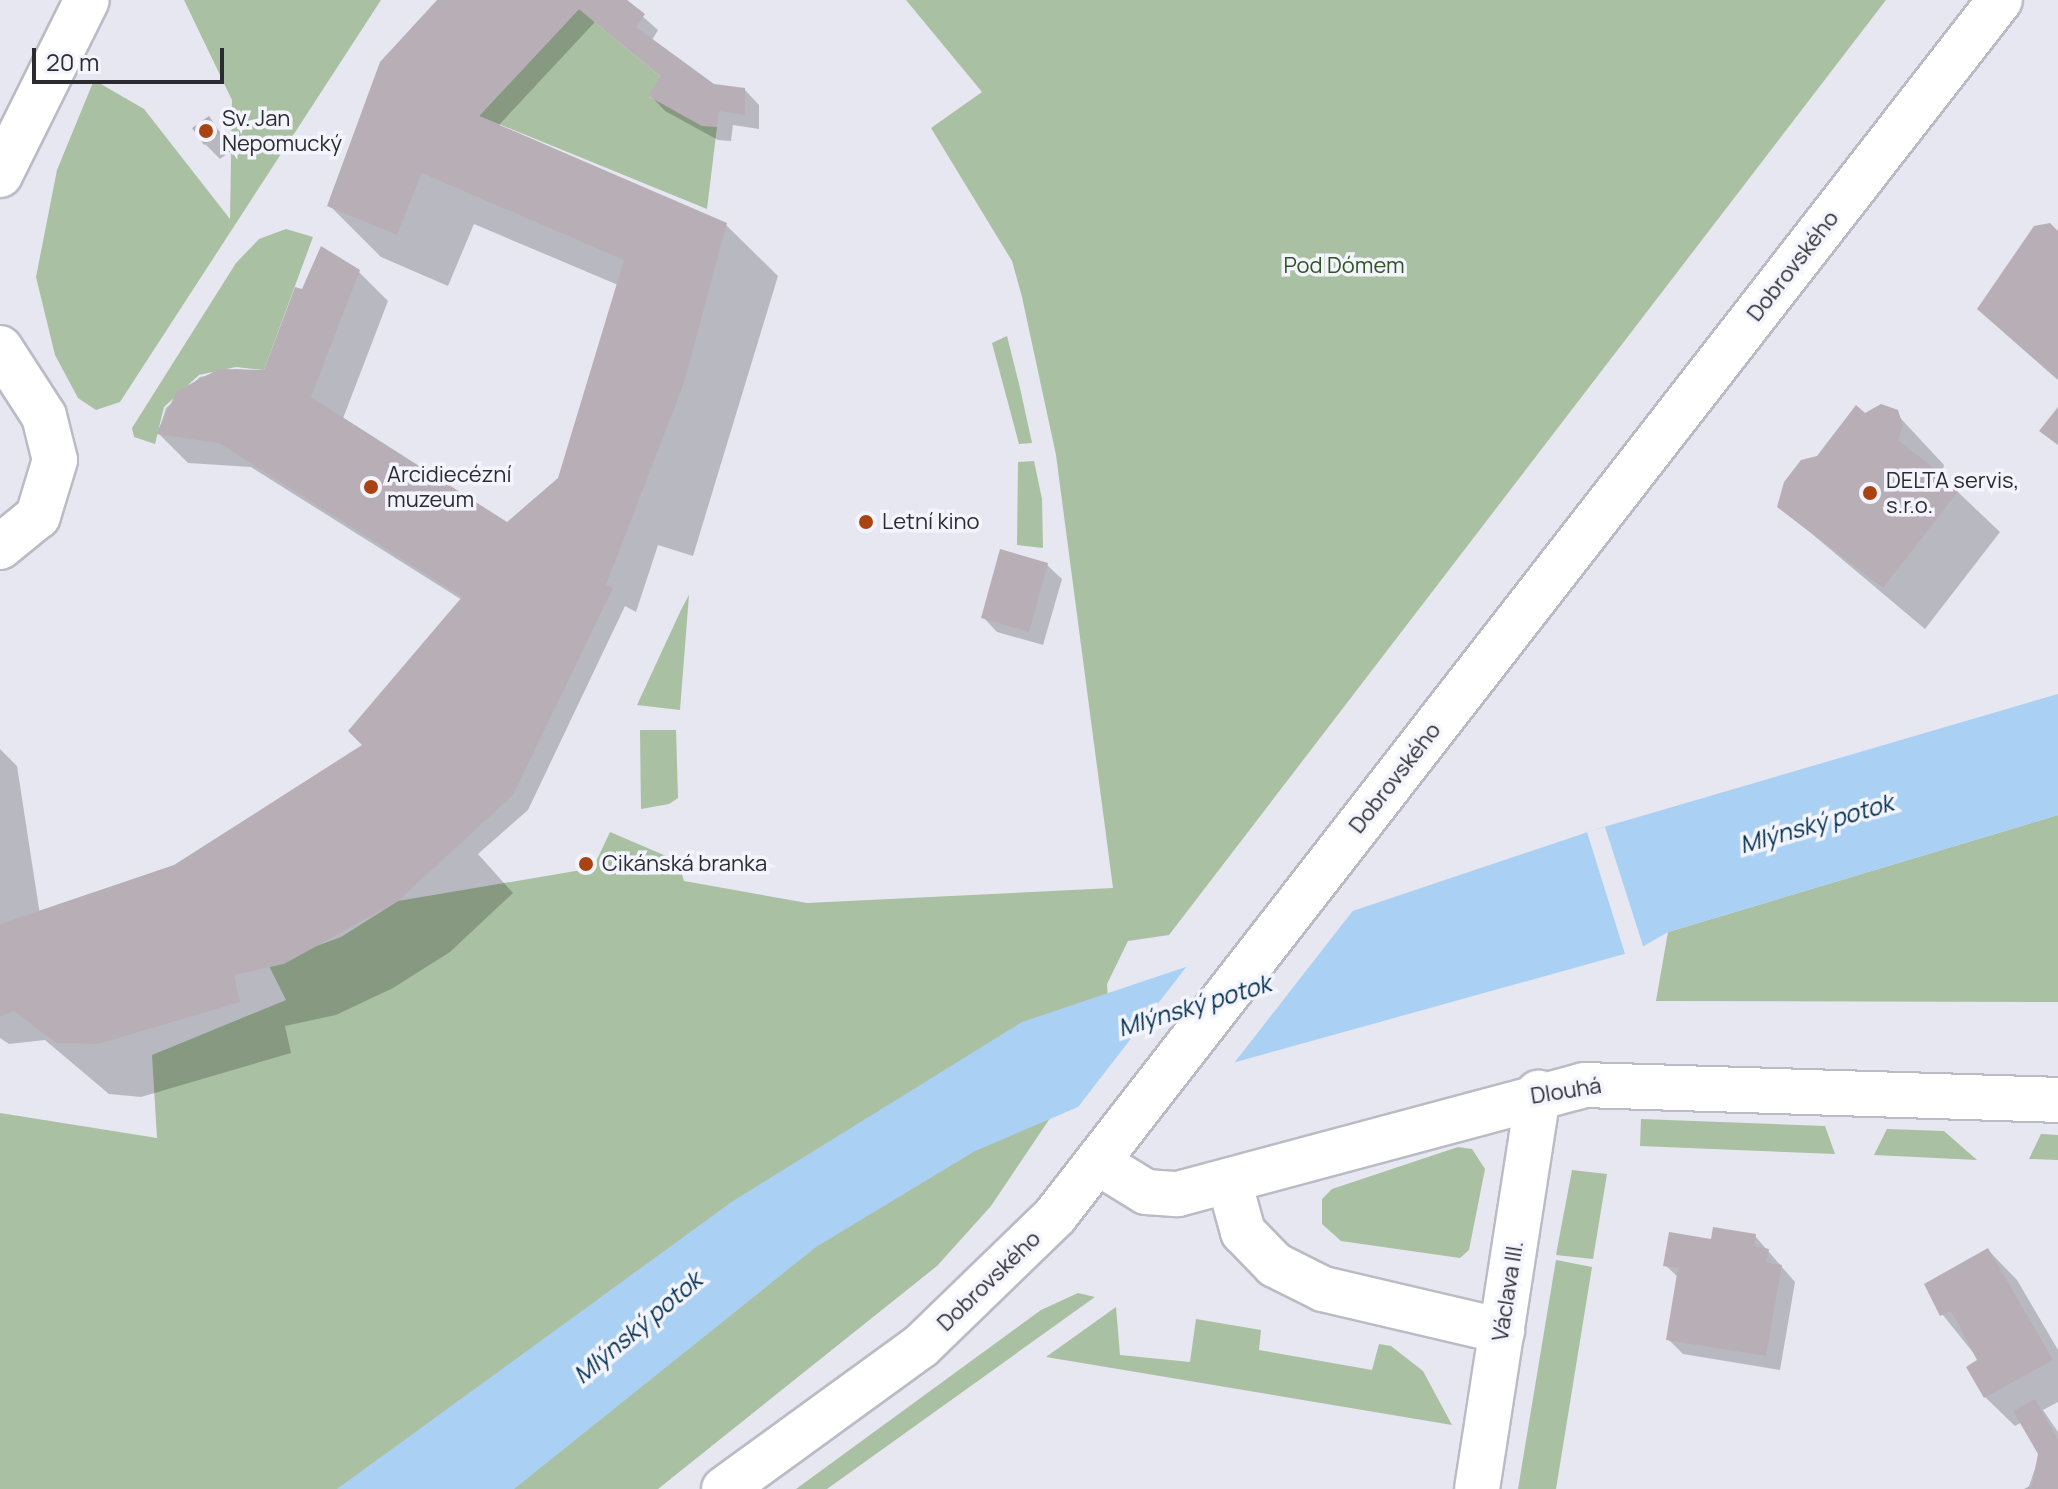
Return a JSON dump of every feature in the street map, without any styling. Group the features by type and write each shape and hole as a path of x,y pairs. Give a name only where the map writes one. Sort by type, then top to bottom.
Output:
{"street":[{"path":"0,175 87,0"},
{"name":"Dobrovského","path":"724,1489 921,1346 982,1293 1097,1162 2000,0"},
{"path":"0,348 44,416 55,460 38,516 0,547"},
{"name":"Dlouhá","path":"1097,1162 1146,1192 1230,1185 1538,1093 1630,1085 2058,1100"},
{"name":"Václava III.","path":"1477,1489 1538,1093"},
{"path":"1230,1185 1243,1232 1275,1265 1323,1289 1502,1331"}],"green space":[{"path":"184,0 381,0 120,402 96,410 78,398 55,355 36,277 57,170 94,80 144,109 230,219 232,100"},
{"name":"Pod Dómem","path":"906,0 1886,0 1169,935 1128,941 1107,984 1110,1029 991,1206 937,1266 658,1489 0,1489 0,1113 157,1138 152,1055 286,1000 268,964 341,937 398,901 593,868 610,832 678,861 684,881 807,903 1113,888 1056,455 1022,297 1012,261 931,128 982,92"},
{"path":"579,9 660,76 649,97 717,127 707,209 479,116"},
{"path":"286,229 313,237 264,370 236,367 199,375 164,407 155,444 134,437 132,428 236,263 259,239"},
{"path":"1007,336 1032,443 1019,444 992,343"},
{"path":"1034,461 1042,499 1043,548 1017,545 1018,462"},
{"path":"689,595 680,710 637,705 681,610"},
{"path":"640,730 676,730 678,798 669,804 641,809"},
{"path":"2058,815 2058,1002 1656,1001 1668,932"},
{"path":"1641,1119 1825,1126 1835,1154 1640,1146"},
{"path":"1887,1129 1944,1131 1977,1160 1874,1155"},
{"path":"2041,1134 2058,1135 2058,1160 2029,1159"},
{"path":"1458,1147 1472,1149 1485,1169 1469,1250 1460,1258 1341,1241 1322,1224 1322,1199 1332,1189"},
{"path":"1572,1170 1607,1174 1593,1259 1556,1255"},
{"path":"1556,1260 1592,1267 1556,1489 1518,1489"},
{"path":"1078,1293 1095,1297 827,1489 796,1489 1041,1310"},
{"path":"1116,1307 1120,1355 1190,1362 1196,1319 1261,1330 1259,1350 1372,1370 1379,1344 1391,1346 1423,1371 1452,1425 1046,1357"}],"water":[{"name":"Mlýnský potok","path":"2058,694 2058,815 1668,932 1635,951 1085,1104 975,1151 816,1247 514,1489 337,1489 733,1201 1022,1022 1597,829"}],"pier":[{"path":"1605,827 1644,949 1625,954 1587,832"},
{"path":"1355,908 1231,1067 1075,1111 1187,966"}],"building":[{"path":"437,0 627,0 645,14 636,27 714,84 745,88 745,115 719,111 717,127 702,126 648,96 660,76 579,9 479,116 727,223 684,383 606,585 613,588 513,795 398,901 284,964 234,975 240,1002 98,1044 56,1043 14,1011 0,1016 0,924 174,865 362,745 348,731 462,597 219,443 156,434 177,391 219,369 264,370 295,287 302,289 321,246 360,270 311,397 507,522 558,478 624,260 422,173 397,235 327,206 380,62"},
{"name":"Sv. Jan Nepomucký","path":"209,116 221,134 204,145 192,128"},
{"path":"2050,223 2058,231 2058,380 1977,309 2034,226"},
{"name":"DELTA servis, s.r.o.","path":"1881,404 1898,410 1903,426 1898,440 1960,489 1883,588 1777,507 1784,482 1801,460 1817,456 1856,405 1865,413"},
{"path":"2058,407 2058,445 2039,431"},
{"path":"1000,549 1048,563 1029,632 981,618"},
{"path":"1713,1227 1756,1234 1754,1246 1769,1249 1766,1262 1782,1265 1766,1356 1666,1340 1678,1268 1663,1266 1669,1232 1711,1239"},
{"path":"1988,1248 2053,1360 1984,1398 1966,1367 1977,1360 1951,1311 1940,1316 1924,1284"},
{"path":"2035,1399 2058,1440 2058,1489 2024,1489 2032,1485 2038,1454 2013,1411"}],"place":[{"name":"Sv. Jan Nepomucký","path":"206,131"},
{"name":"Arcidiecézní muzeum","path":"371,487"},
{"name":"DELTA servis, s.r.o.","path":"1870,493"},
{"name":"Letní kino","path":"866,522"},
{"name":"Cikánská branka","path":"586,864"}]}
